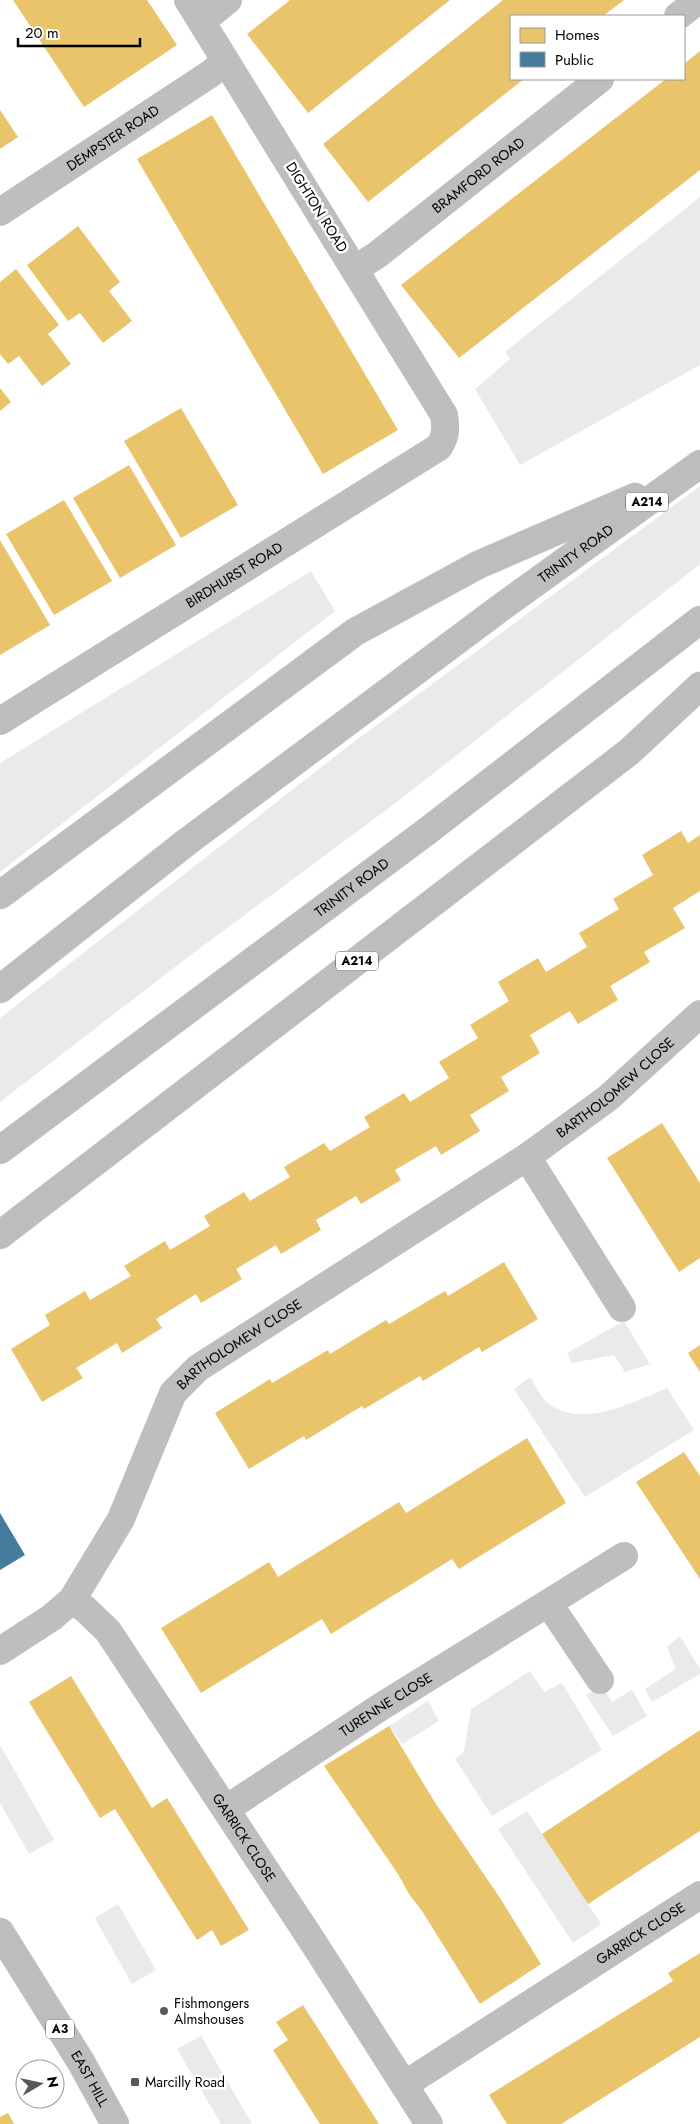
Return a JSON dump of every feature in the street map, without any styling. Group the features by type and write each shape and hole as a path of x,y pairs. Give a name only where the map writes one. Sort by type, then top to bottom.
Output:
{"highway":[{"name":"A214","path":"0,895 355,632 478,565 691,470"},
{"name":"TRINITY ROAD","path":"0,989 188,841 503,606 691,470"},
{"name":"TRINITY ROAD","path":"0,1150 426,832 700,620"},
{"name":"A214","path":"0,1234 629,752 700,686"},
{"name":"EAST HILL","path":"1,1935 81,2062 115,2124"}],"street":[{"path":"195,10 228,0"},
{"path":"679,15 699,0"},
{"name":"DIGHTON ROAD","path":"195,10 356,269 444,415"},
{"name":"DEMPSTER ROAD","path":"0,212 226,62"},
{"name":"BRAMFORD ROAD","path":"356,269 377,256 599,80"},
{"name":"BIRDHURST ROAD","path":"0,720 439,447 444,439 446,429 444,415"},
{"name":"BARTHOLOMEW CLOSE","path":"0,1652 51,1618 72,1600 121,1519 173,1392 198,1368 527,1157 608,1098 700,1014"},
{"path":"527,1157 622,1308"},
{"name":"TURENNE CLOSE","path":"226,1809 382,1706 624,1556"},
{"name":"GARRICK CLOSE","path":"72,1600 85,1609 108,1631 226,1809 429,2124"},
{"path":"549,1604 600,1680"},
{"name":"GARRICK CLOSE","path":"404,2085 700,1895"}],"shaded area":[{"path":"700,197 700,365 520,465 475,389 510,359 505,352"},
{"path":"700,486 700,564 397,802 188,957 0,1102 0,1018 351,744"},
{"path":"311,571 335,611 0,872 0,763"},
{"path":"624,1321 650,1364 625,1372 614,1355 572,1363 567,1353"},
{"path":"530,1377 547,1403 564,1411 578,1414 594,1413 625,1406 667,1388 694,1430 585,1497 514,1389"},
{"path":"680,1636 700,1669 700,1674 652,1702 645,1689 676,1669 667,1647"},
{"path":"530,1671 544,1692 562,1683 602,1750 492,1816 455,1759 464,1752 471,1709"},
{"path":"602,1686 612,1702 632,1690 647,1716 613,1736 586,1695"},
{"path":"428,1701 439,1721 402,1744 389,1726"},
{"path":"0,1745 54,1840 29,1854 0,1803"},
{"path":"527,1811 601,1924 573,1943 498,1829"},
{"path":"118,1904 156,1970 132,1984 95,1918"},
{"path":"201,2036 252,2124 221,2124 177,2049"}],"building: Homes":[{"path":"13,0 147,0 177,45 84,107"},
{"path":"290,0 450,0 308,113 247,34"},
{"path":"503,0 624,0 604,15 510,15 510,80 523,80 368,202 323,144"},
{"path":"700,51 700,170 459,358 401,285 665,80 685,80 685,63"},
{"path":"0,110 18,137 0,149"},
{"path":"212,115 398,430 323,474 137,159"},
{"path":"78,226 120,282 109,291 132,321 103,343 80,313 68,321 27,265"},
{"path":"16,269 59,325 48,334 71,364 42,386 19,356 8,364 0,354 0,282"},
{"path":"0,388 11,402 0,411"},
{"path":"181,408 238,505 181,538 124,441"},
{"path":"129,465 176,545 120,578 73,498"},
{"path":"64,500 112,581 54,615 6,534"},
{"path":"0,540 50,625 0,655"},
{"path":"681,831 688,843 700,835 700,891 673,908 685,928 644,952 650,962 610,986 618,1000 578,1024 570,1011 530,1035 540,1053 501,1077 509,1091 470,1115 480,1131 441,1155 436,1146 395,1170 401,1180 361,1204 356,1196 316,1220 321,1230 281,1254 276,1245 236,1269 242,1279 201,1303 196,1294 156,1319 162,1328 122,1353 117,1343 76,1368 83,1378 42,1402 11,1349 50,1325 45,1315 85,1291 90,1300 131,1276 124,1266 165,1241 170,1250 210,1226 204,1216 244,1192 250,1201 290,1177 284,1167 324,1143 330,1151 370,1127 364,1117 404,1093 410,1102 449,1078 439,1062 478,1038 470,1025 509,1001 498,982 538,958 546,972 587,947 579,933 619,909 613,899 653,875 642,855"},
{"path":"662,1123 700,1183 700,1258 679,1272 607,1158"},
{"path":"504,1262 538,1319 482,1352 479,1347 423,1381 420,1376 364,1409 362,1406 306,1440 304,1436 249,1469 215,1413 270,1379 272,1383 328,1350 330,1354 386,1320 389,1324 445,1291 448,1296"},
{"path":"700,1345 700,1372 688,1353"},
{"path":"527,1438 566,1503 459,1569 452,1559 331,1634 322,1619 201,1693 161,1628 269,1562 278,1577 399,1502 406,1513"},
{"path":"684,1452 700,1476 700,1579 636,1482"},
{"path":"71,1676 152,1808 167,1798 249,1930 221,1946 212,1930 197,1940 115,1809 100,1818 29,1702"},
{"path":"389,1726 434,1801 500,1898 541,1964 480,2004 398,1874 324,1766"},
{"path":"700,1730 700,1831 588,1904 542,1834"},
{"path":"700,1953 700,2037 561,2124 507,2124 489,2095 673,1981 668,1973"},
{"path":"303,2005 379,2124 320,2124 273,2050 288,2040 276,2022"},
{"path":"8,2113 14,2124 0,2124 0,2117"}],"building: Public":[{"path":"0,1513 25,1555 0,1570"}],"place":[{"name":"Fishmongers Almshouses","path":"164,2011"},
{"name":"Marcilly Road","path":"135,2082"}]}
